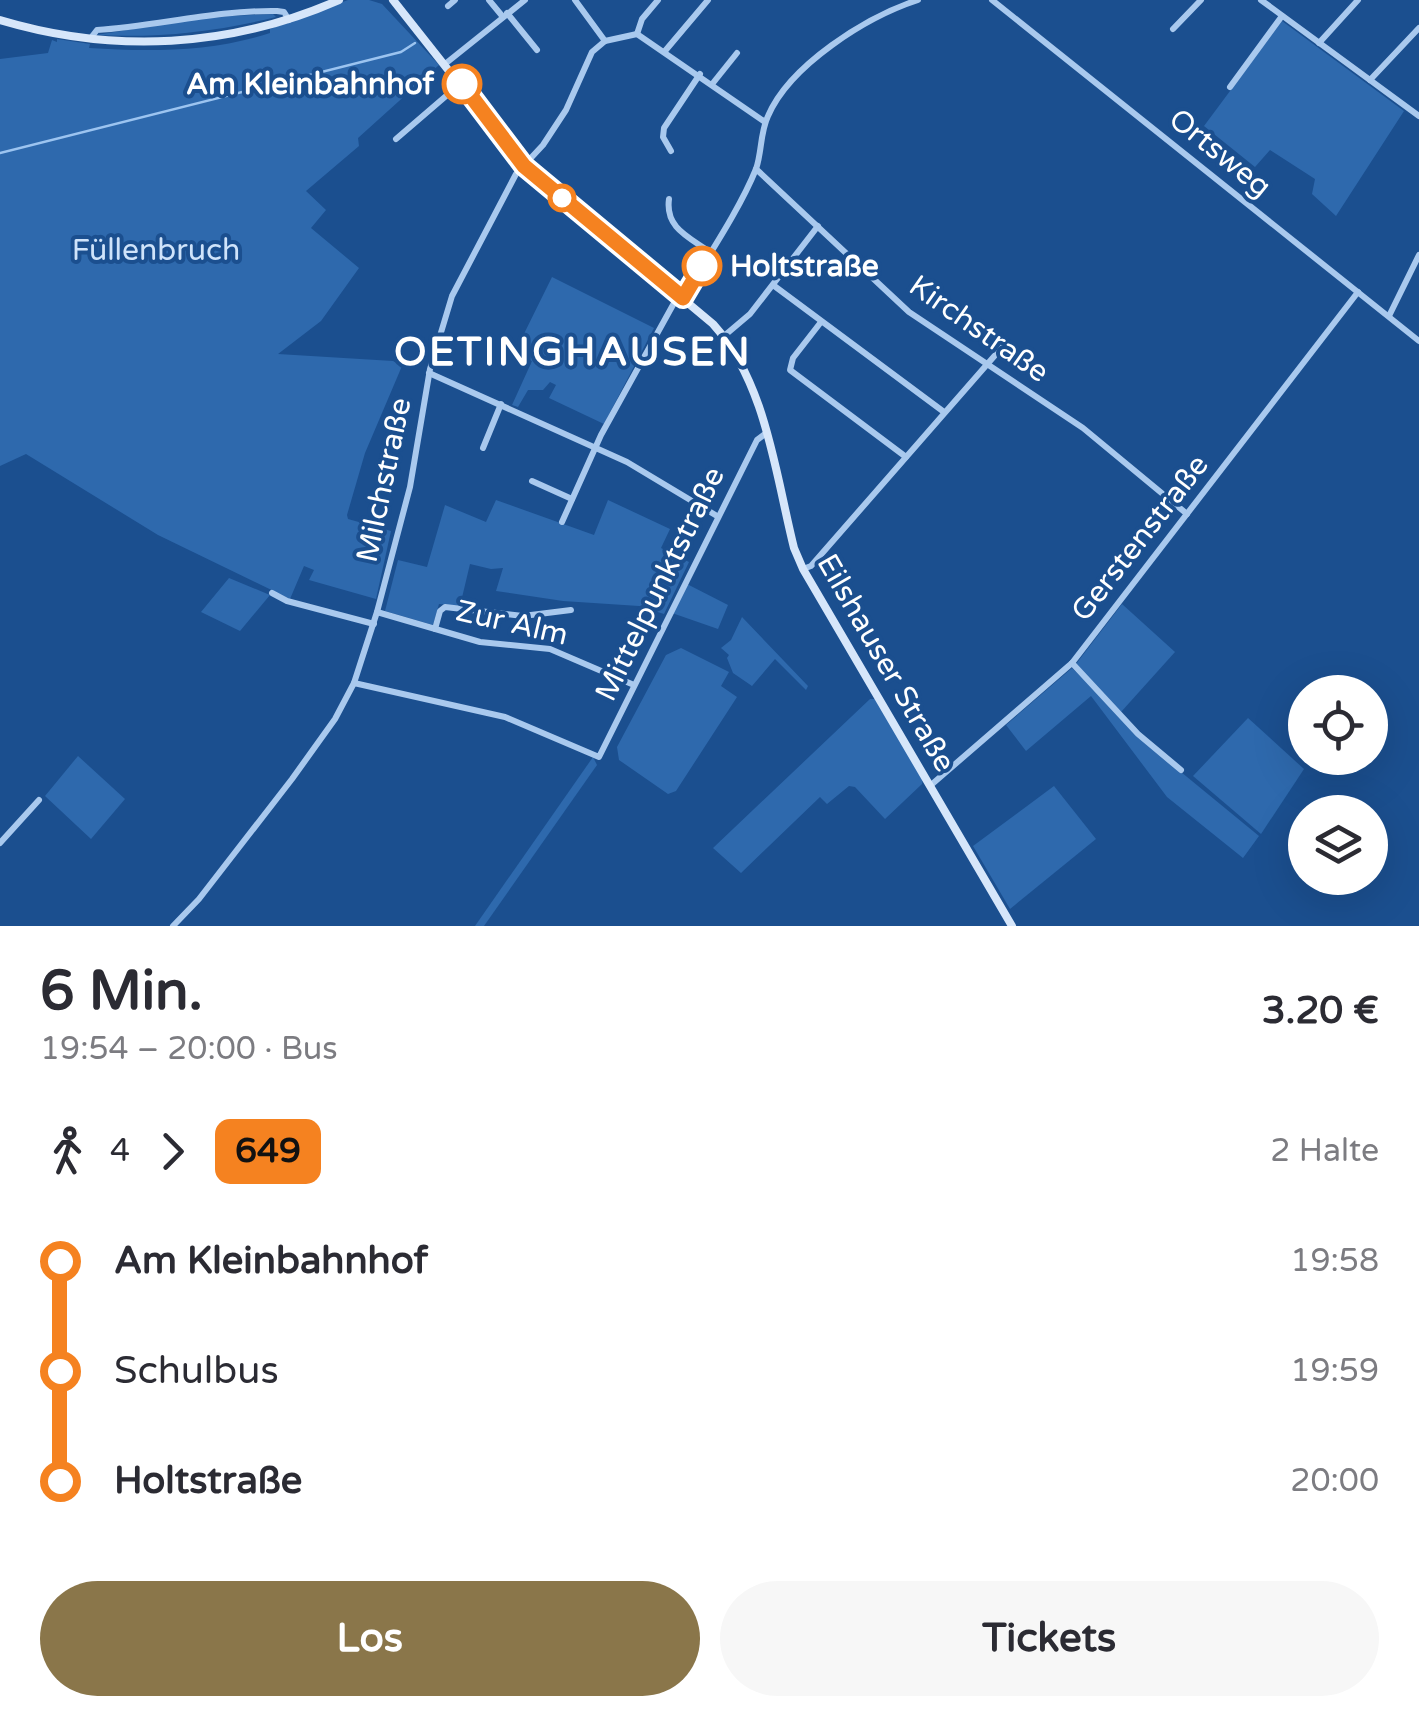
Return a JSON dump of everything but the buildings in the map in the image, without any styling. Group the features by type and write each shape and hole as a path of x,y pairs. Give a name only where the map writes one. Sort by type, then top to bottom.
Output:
{"street":[{"path":"276,0 287,16"},
{"path":"0,20 89,40 192,40 224,36 339,0"},
{"name":"Eilshauser Straße","path":"389,0 446,64 524,166 724,336 747,371 803,569 1012,926"},
{"path":"489,0 537,50"},
{"path":"446,64 525,0"},
{"path":"575,0 605,41 637,34 765,122"},
{"path":"637,34 640,21 658,0"},
{"path":"665,51 708,0"},
{"path":"562,522 595,447 756,170 765,122 772,108 791,84 844,36 870,20 918,0"},
{"name":"Ortsweg","path":"992,0 1419,341"},
{"path":"1173,29 1201,0"},
{"path":"1261,0 1419,116"},
{"path":"1319,43 1358,0"},
{"path":"89,40 97,30 142,27 208,14 287,16"},
{"path":"1230,87 1282,16"},
{"path":"1370,80 1419,28"},
{"name":"Milchstraße","path":"174,926 292,780 354,683 378,612 410,487 430,372 452,296 516,174 558,126 588,58 605,41"},
{"path":"712,84 737,52"},
{"path":"671,151 664,140 664,128 700,74"},
{"path":"396,140 461,83"},
{"name":"Kirchstraße","path":"756,170 909,312 1083,428 1187,514"},
{"path":"669,199 672,223 710,252"},
{"path":"724,336 750,314 818,226"},
{"path":"1388,316 1419,254"},
{"path":"773,285 945,412"},
{"name":"Gerstenstraße","path":"930,785 1072,664 1358,292"},
{"path":"820,322 793,358 790,370 906,457"},
{"path":"803,569 812,566 1004,345"},
{"path":"430,372 626,462 716,516"},
{"path":"483,448 502,404"},
{"name":"Mittelpunktstraße","path":"354,683 504,717 599,757 716,516 757,440 766,434"},
{"path":"532,481 572,500"},
{"path":"272,594 374,624"},
{"path":"435,629 445,607 523,616 571,610"},
{"name":"Zur Alm","path":"378,612 480,642 550,649 634,685"},
{"path":"1072,664 1138,734 1182,770"},
{"path":"0,843 39,800"}],"green space":[{"name":"Füllenbruch","path":"348,0 382,4 439,65 358,138 359,146 306,191 326,210 311,228 359,268 321,321 278,354 393,361 402,366 365,453 347,515 348,519 391,531 376,599 309,580 314,570 304,566 290,599 158,535 26,454 0,466 0,59 48,53 52,40 57,39 90,44 89,48 135,50 225,44 270,33 270,29"},
{"path":"209,17 276,17 187,33 96,35"},
{"path":"1282,21 1404,111 1336,216 1312,194 1315,179 1270,150 1255,167 1204,126"},
{"path":"552,277 654,328 604,424 549,398 556,385 550,382 543,390 528,390 518,407 512,405 532,361 515,352"},
{"path":"496,500 594,535 608,500 670,529 661,548 689,562 664,614 639,606 496,591 503,568 470,564 460,606 439,604 433,625 385,611 398,560 427,567 445,505 486,522"},
{"path":"229,578 270,595 240,631 201,612"},
{"path":"685,583 728,605 718,629 672,613"},
{"path":"1122,604 1175,652 1121,712 1076,664"},
{"path":"742,617 808,686 806,690 775,659 752,686 733,673 729,655 721,648 731,640"},
{"path":"681,648 729,672 721,686 737,697 676,791 668,794 619,760 617,747 666,655"},
{"path":"1072,668 1181,772 1259,836 1243,858 1167,797 1091,696 1026,751 1006,725"},
{"path":"870,699 875,699 923,779 922,784 885,819 855,787 849,786 827,804 820,797 741,873 713,848"},
{"path":"1248,718 1288,754 1288,775 1300,775 1261,834 1193,776"},
{"path":"78,756 125,799 91,839 45,796"},
{"path":"593,757 597,765 484,926 475,926"},
{"path":"1054,786 1096,839 1010,909 973,846"}],"waterway":[{"path":"0,153 401,52 415,43"}],"bus line":[{"name":"649","path":"462,84 524,166 683,298 702,266"}],"place":[{"name":"Am Kleinbahnhof","path":"462,84"},
{"name":"Holtstraße","path":"702,266"}],"district":[{"name":"OETINGHAUSEN","path":"573,352"}]}
